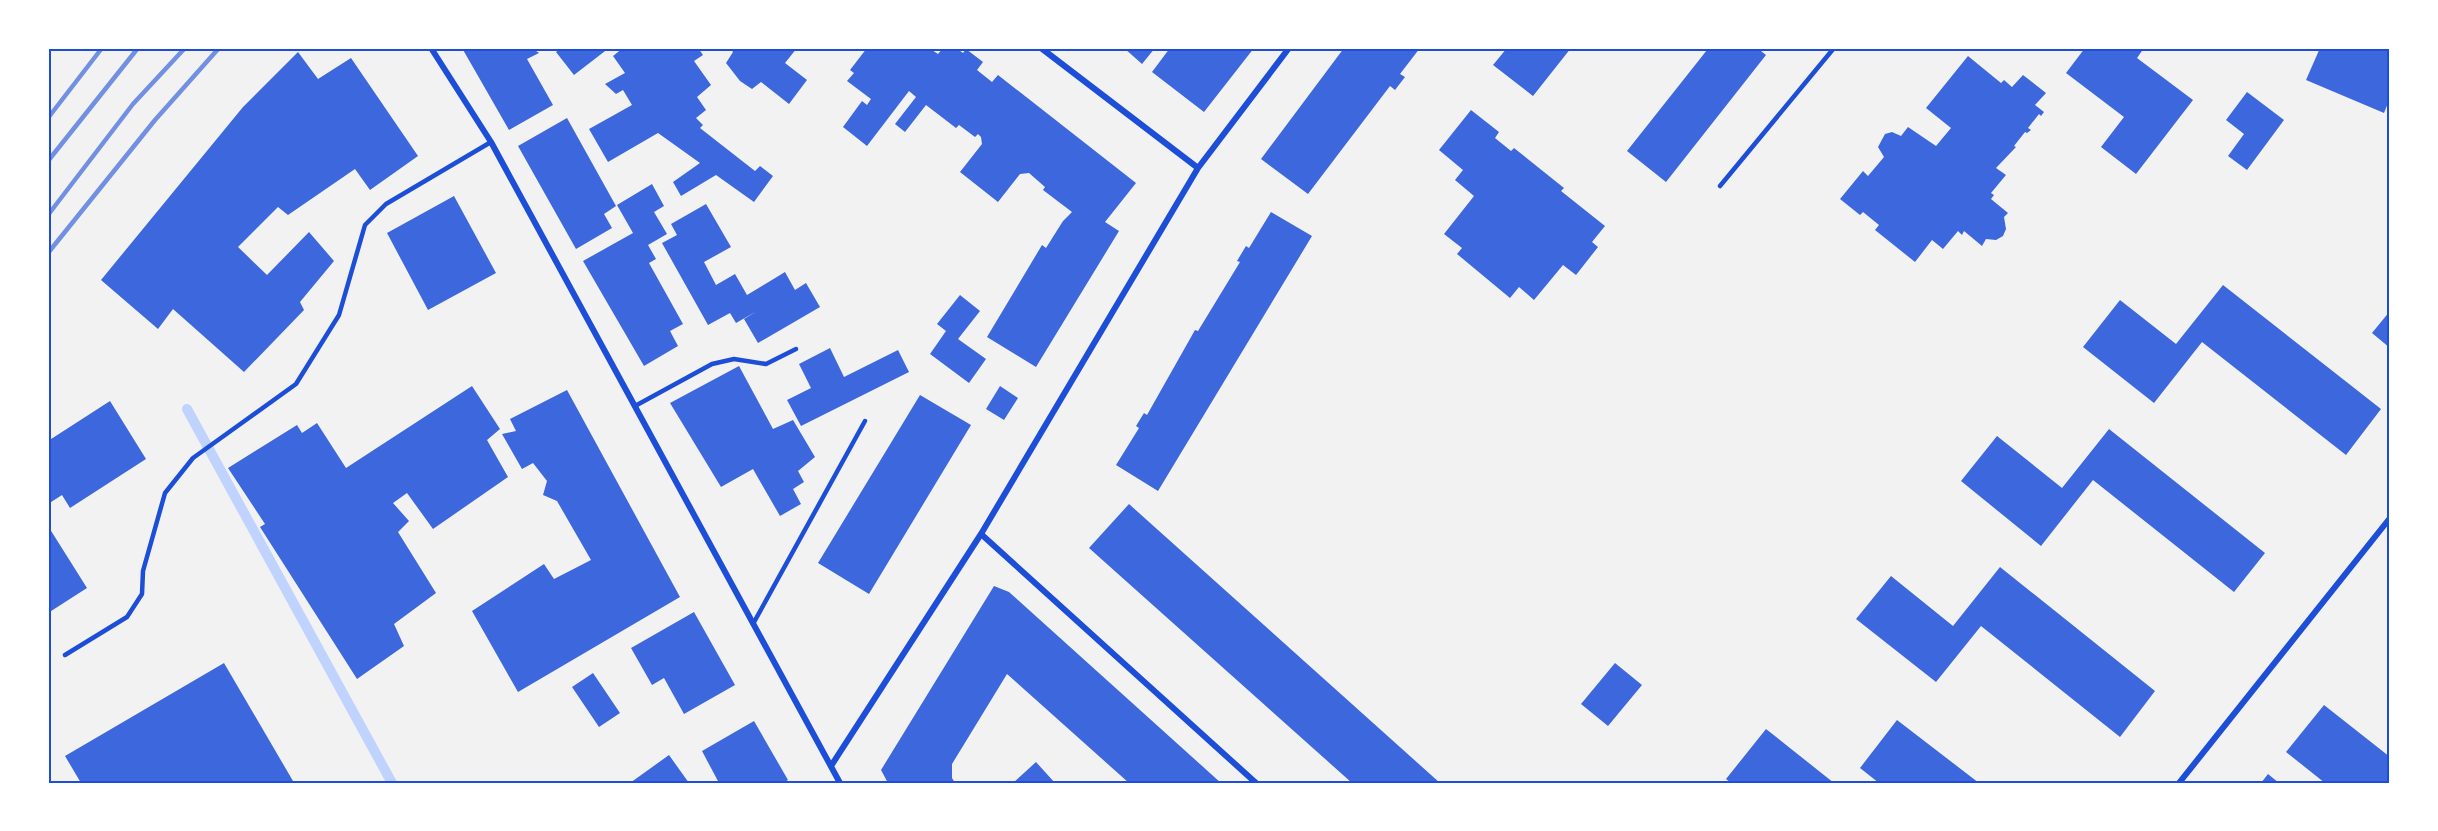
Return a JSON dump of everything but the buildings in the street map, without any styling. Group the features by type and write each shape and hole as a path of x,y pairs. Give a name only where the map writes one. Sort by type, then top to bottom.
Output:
{"street":[{"path":"431,48 491,142 840,783"},
{"path":"1041,48 1198,168"},
{"path":"831,766 981,534 1198,168 1289,48"},
{"path":"2179,783 2390,518"},
{"path":"981,534 1256,783"}],"lane":[{"path":"1720,186 1834,48"},
{"path":"65,655 128,617 142,594 143,571 165,493 193,458 296,384 339,315 365,225 386,204 491,142"},
{"path":"635,406 712,364 734,359 765,364 796,349"},
{"path":"753,624 866,422"}],"waterway":[{"path":"187,409 392,783"}],"railway":[{"path":"48,118 102,48"},
{"path":"48,161 138,48"},
{"path":"48,215 133,104 185,48"},
{"path":"48,253 155,120 219,48"}]}
